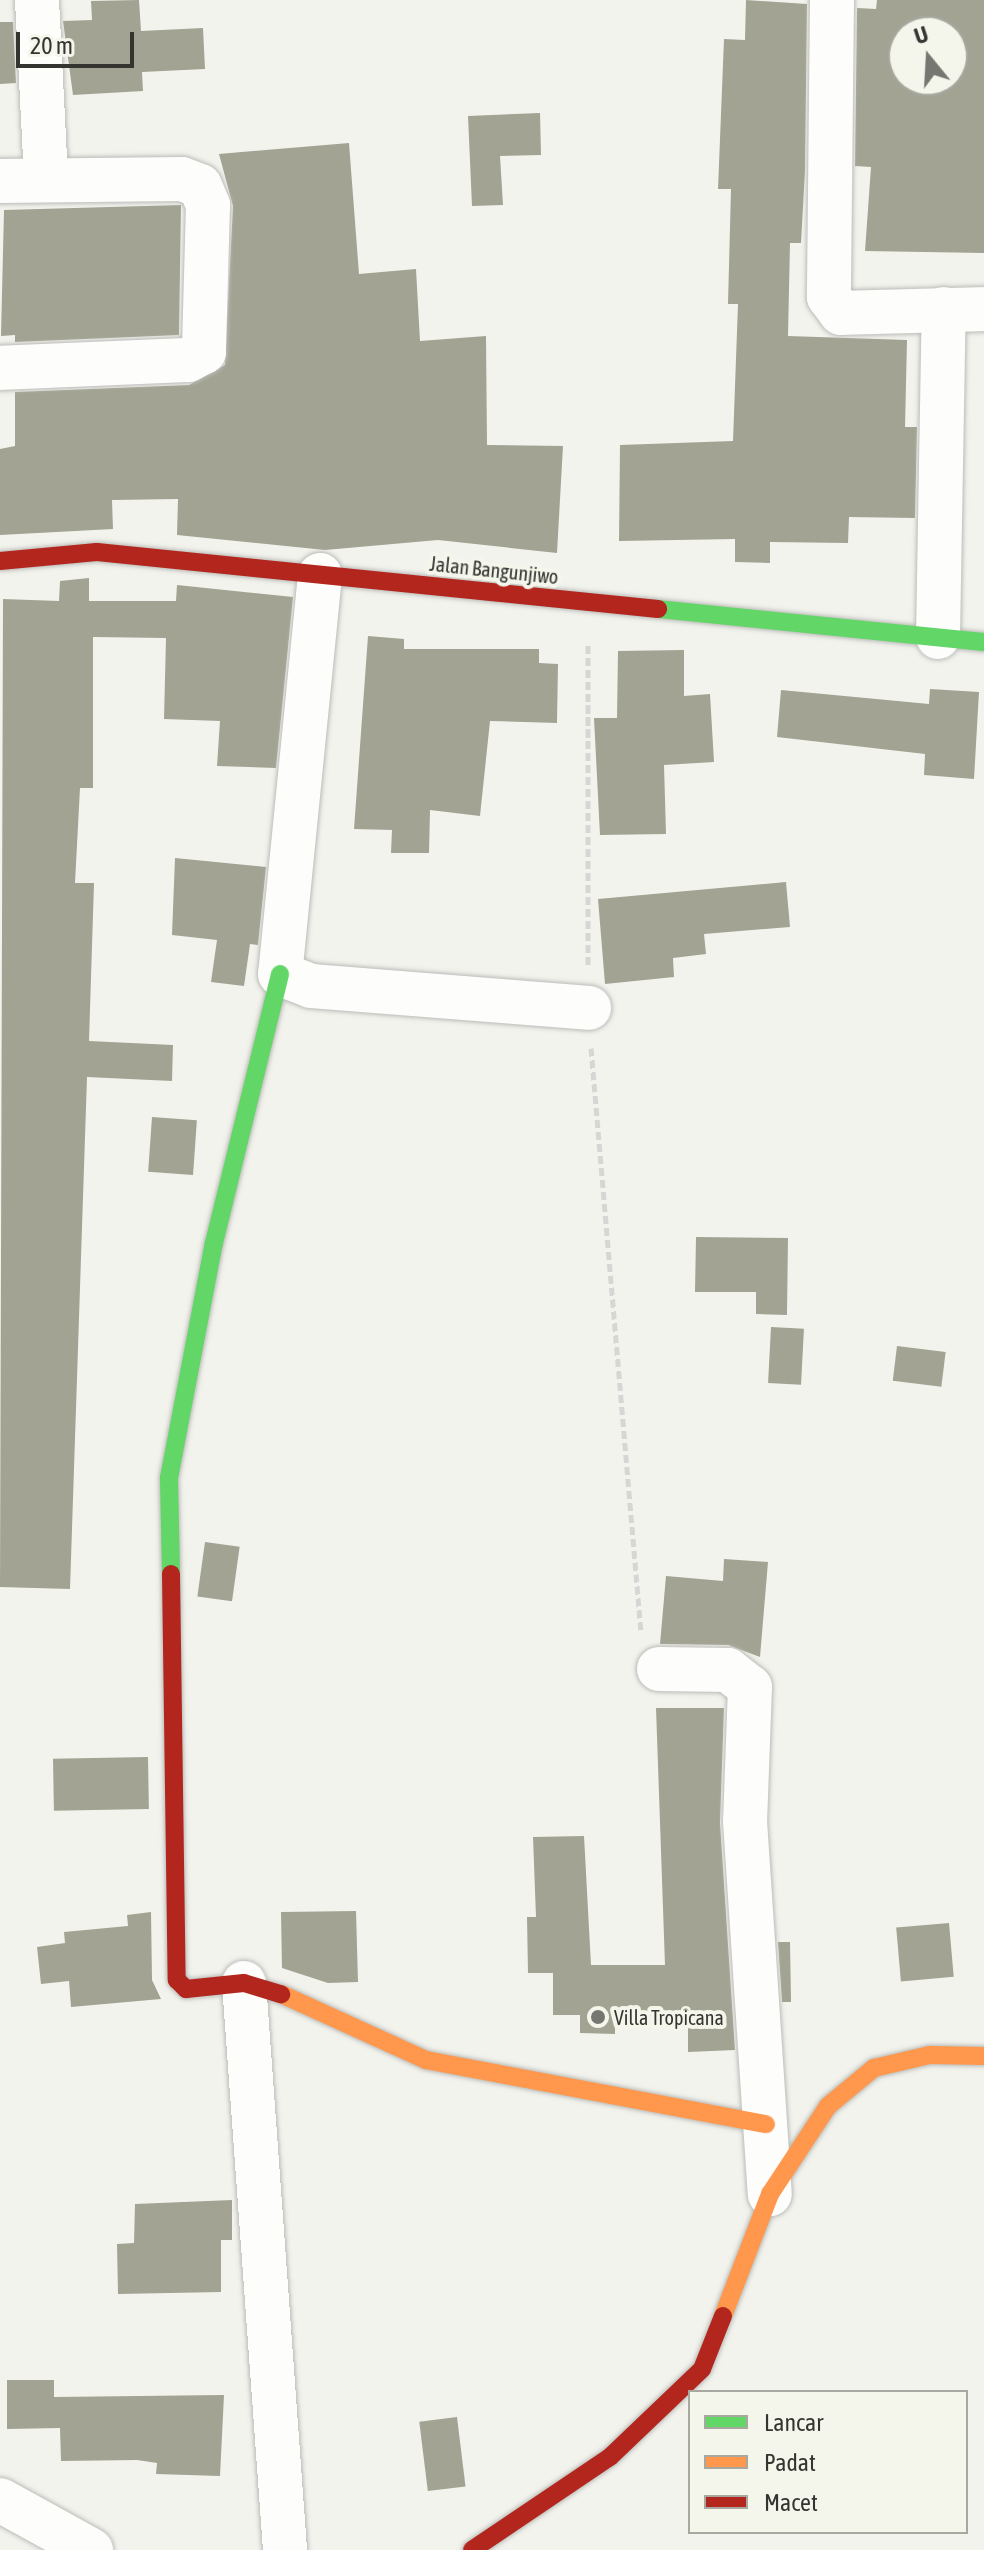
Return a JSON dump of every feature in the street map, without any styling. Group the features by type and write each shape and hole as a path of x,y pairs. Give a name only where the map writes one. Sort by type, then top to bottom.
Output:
{"street":[{"path":"37,0 46,180"},
{"path":"832,0 829,297 841,313 964,309 938,637"},
{"path":"0,181 182,179 200,186 208,205 207,343 188,360 0,368"},
{"name":"Jalan Bangunjiwo","path":"0,561 97,552 984,642"},
{"path":"320,575 280,974 214,1243 169,1478 177,1980 186,1989 244,1983 316,2005 426,2060 766,2124"},
{"path":"280,974 311,986 589,1008"},
{"path":"659,1669 728,1670 750,1687 745,1821 770,2194"},
{"path":"244,1983 285,2550"},
{"path":"472,2550 610,2457 702,2369 770,2194 828,2106 874,2068 930,2055 984,2056"},
{"path":"0,2500 91,2550"}],"path":[{"path":"590,602 582,791 589,1008 643,1654 659,1669"}],"building":[{"path":"139,0 141,31 203,28 205,69 142,72 143,91 73,95 63,21 92,20 91,1"},
{"path":"746,0 807,4 801,243 790,243 788,336 907,340 905,427 917,427 915,518 849,517 848,543 770,542 770,563 735,562 735,539 619,541 620,445 733,441 738,304 728,304 731,189 718,189 724,39 745,40"},
{"path":"877,0 984,0 984,253 865,251 871,167 855,166 857,8 876,9"},
{"path":"0,22 13,22 16,83 0,84"},
{"path":"540,113 541,155 500,156 503,205 472,206 468,116"},
{"path":"349,143 359,274 416,269 420,341 486,336 487,445 563,446 557,553 438,540 325,550 177,535 178,499 112,500 113,529 0,535 0,449 15,446 15,392 189,385 225,365 233,206 219,154"},
{"path":"181,205 179,335 15,342 15,335 1,336 4,210"},
{"path":"89,578 89,601 176,601 177,585 293,597 276,768 217,766 220,721 164,719 166,638 93,637 93,788 80,788 75,883 94,883 89,1041 173,1045 172,1081 87,1077 70,1589 0,1587 3,599 59,601 60,581"},
{"path":"368,636 404,639 404,649 539,649 539,663 558,664 557,723 490,721 480,816 430,810 429,853 391,853 392,830 354,829"},
{"path":"684,650 684,696 710,694 714,762 664,765 666,834 600,835 594,718 617,718 618,651"},
{"path":"930,689 979,692 974,779 924,775 925,754 777,737 781,690 929,704"},
{"path":"175,858 266,867 258,945 250,944 244,986 211,982 217,940 172,935"},
{"path":"786,882 790,927 704,934 706,954 673,958 674,977 605,984 598,899"},
{"path":"152,1117 197,1120 193,1175 148,1172"},
{"path":"696,1237 788,1238 787,1315 756,1314 756,1292 695,1292"},
{"path":"771,1327 804,1329 801,1385 768,1383"},
{"path":"897,1346 946,1352 941,1387 893,1381"},
{"path":"205,1542 240,1547 232,1601 197,1596"},
{"path":"724,1559 768,1562 760,1657 728,1645 660,1644 666,1576 723,1581"},
{"path":"656,1708 724,1708 720,1823 735,2050 688,2052 688,2022 615,2023 615,2034 580,2033 580,2015 553,2015 553,1973 528,1973 527,1917 536,1917 533,1837 584,1836 591,1965 665,1965"},
{"path":"148,1757 149,1809 54,1811 53,1759"},
{"path":"356,1911 358,1982 328,1983 282,1968 281,1912"},
{"path":"151,1912 152,1980 161,1999 71,2007 69,1981 41,1984 37,1947 65,1943 64,1932 128,1926 127,1915"},
{"path":"949,1923 954,1977 901,1981 896,1928"},
{"path":"778,1942 790,1942 791,2002 782,2002"},
{"path":"232,2200 232,2240 221,2240 221,2292 118,2294 117,2244 134,2243 135,2204"},
{"path":"7,2380 54,2380 54,2397 224,2395 220,2476 156,2474 157,2463 137,2460 61,2461 60,2428 7,2429"},
{"path":"457,2417 466,2486 428,2491 419,2422"}],"traffic: fast":[{"path":"658,609 984,642"},
{"path":"171,1574 169,1478 214,1243 280,974"}],"traffic: slow":[{"path":"281,1994 426,2060 766,2124"},
{"path":"723,2316 770,2194 828,2106 874,2068 930,2055 984,2056"}],"traffic: jam":[{"path":"0,561 97,552 658,609"},
{"path":"171,1574 177,1980 186,1989 244,1983 281,1994"},
{"path":"472,2550 610,2457 702,2369 723,2316"}],"place":[{"name":"Villa Tropicana","path":"598,2017"}]}
